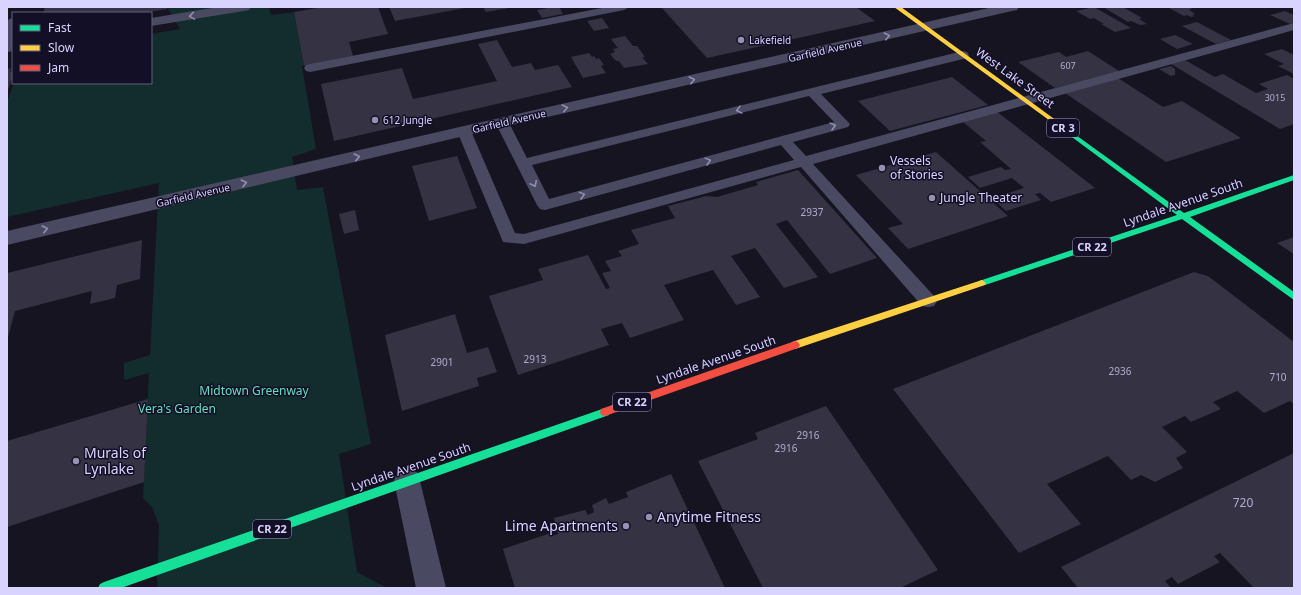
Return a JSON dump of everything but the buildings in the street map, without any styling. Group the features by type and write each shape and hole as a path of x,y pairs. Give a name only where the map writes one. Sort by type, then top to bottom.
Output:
{"main road":[{"name":"West Lake Street","path":"897,7 1294,297"},
{"name":"Lyndale Avenue South","path":"104,588 407,480 808,341 1183,216 1294,177"}],"street":[{"path":"152,22 244,7"},
{"name":"Garfield Avenue","path":"7,238 502,122 1012,7"},
{"path":"407,480 431,588"}],"lane":[{"path":"310,68 624,7"},
{"path":"7,40 12,24"},
{"path":"464,131 509,238 524,239 1294,26"},
{"path":"523,163 963,56"},
{"path":"502,122 545,205 843,124 812,92"},
{"path":"784,140 928,301"}],"green space":[{"name":"Midtown Greenway","path":"167,7 269,7 271,15 294,12 304,66 302,66 316,149 292,157 297,190 323,187 371,444 339,454 357,572 387,588 157,588 159,525 152,507 143,498 149,373 124,380 124,363 150,355 159,183 7,217 7,102 14,84 152,84 152,34 180,29"}],"traffic: fast":[{"path":"1055,122 1294,297"},
{"path":"1183,216 1294,177"},
{"path":"982,283 1183,216"},
{"path":"104,588 605,412"}],"traffic: slow":[{"path":"897,7 1055,122"},
{"path":"795,345 982,283"}],"traffic: jam":[{"path":"605,412 795,345"}],"place":[{"name":"Lakefield","path":"741,40"},
{"name":"612 Jungle","path":"375,120"},
{"name":"Vessels of Stories","path":"882,168"},
{"name":"Jungle Theater","path":"932,198"},
{"name":"Murals of Lynlake","path":"76,461"},
{"name":"Anytime Fitness","path":"649,517"},
{"name":"Lime Apartments","path":"626,526"}],"park label":[{"name":"Vera's Garden","path":"177,409"}]}
